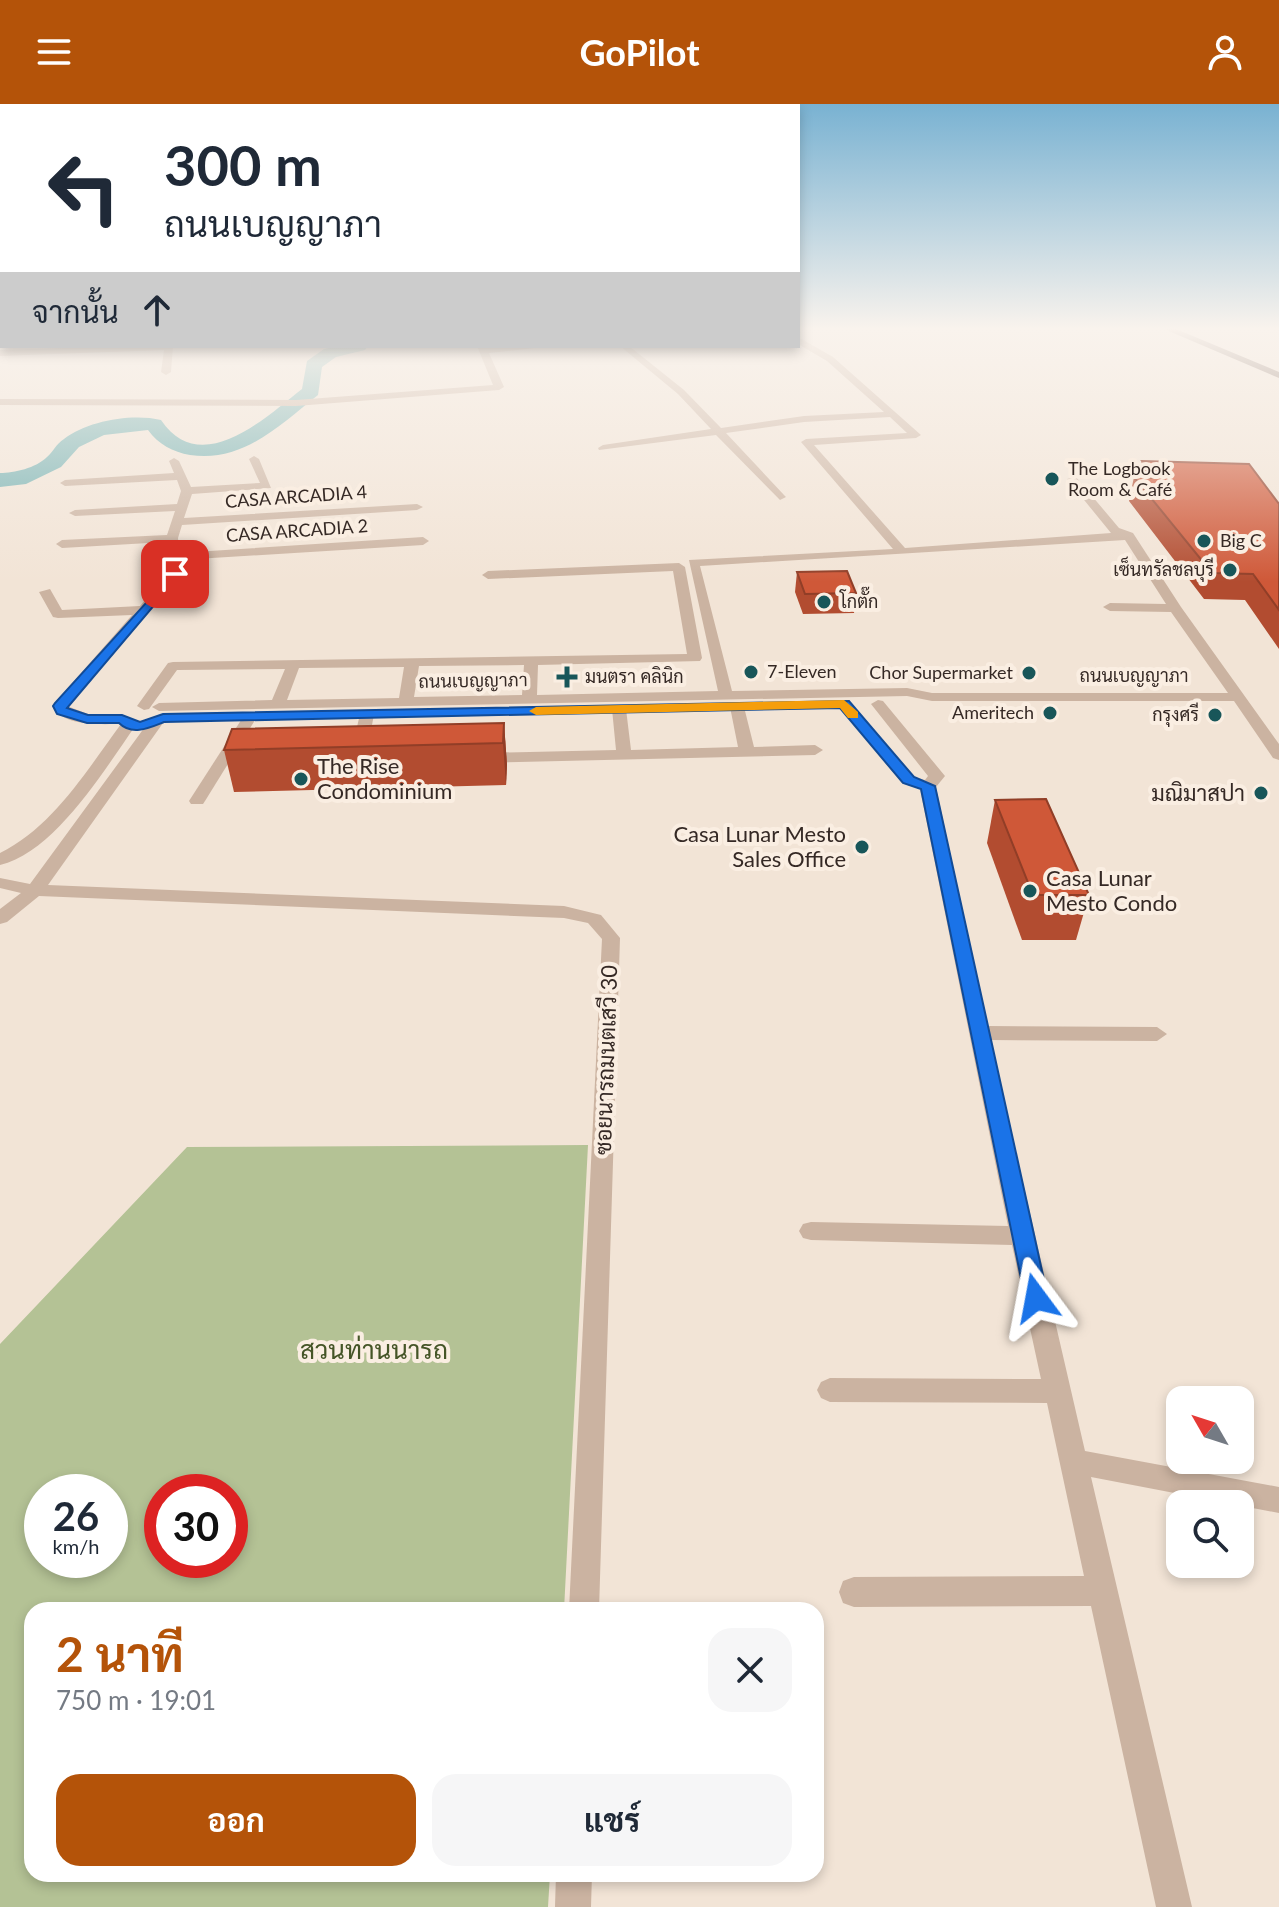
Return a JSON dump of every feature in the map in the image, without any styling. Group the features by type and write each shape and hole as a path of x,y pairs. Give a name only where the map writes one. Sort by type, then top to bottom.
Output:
{"street":[{"path":"701,413 780,497"},
{"path":"603,448 818,418 893,414 916,435 806,442 902,552"},
{"path":"818,418 839,440"},
{"path":"187,491 267,486 254,459"},
{"path":"143,715 87,719 62,711 59,706 175,574 172,538 187,491 174,461"},
{"path":"65,483 181,476"},
{"path":"1072,479 1115,530 1129,536 1175,608 1279,755"},
{"path":"75,513 181,507"},
{"name":"CASA ARCADIA 4","path":"177,522 417,507"},
{"path":"747,752 693,563 1129,536"},
{"path":"62,544 172,538"},
{"name":"CASA ARCADIA 2","path":"174,557 423,541"},
{"path":"0,918 35,890 100,801 143,715 173,666 695,658 679,567 488,575"},
{"path":"45,592 58,614 145,610"},
{"path":"1110,607 1175,608"},
{"path":"529,700 531,661"},
{"path":"278,705 294,663"},
{"path":"406,702 412,663"},
{"name":"ถนนเบญญาภา","path":"143,715 250,717 367,714 529,700 691,702 907,692 932,697 1239,697"},
{"name":"ถนนเบญญาภา","path":"732,701 878,704 912,703 932,697"},
{"name":"ถนนเบญญาภา","path":"143,715 278,705 406,702 442,707 619,709 691,702"},
{"path":"844,704 908,780 928,786"},
{"path":"878,704 937,776 928,786"},
{"path":"619,709 624,755"},
{"path":"357,761 367,714"},
{"path":"0,860 30,845 143,715"},
{"path":"197,801 229,763 250,717"},
{"path":"479,754 624,755 815,750"},
{"path":"928,786 978,1033 1072,1461 1180,1905"},
{"path":"73,799 100,801"},
{"name":"ซอยนารถมนตเสวี 30","path":"0,883 35,890 564,912 594,919 611,938 584,1602"},
{"path":"978,1033 1157,1034"},
{"path":"811,1231 1022,1236"},
{"path":"830,1390 1057,1391"},
{"path":"1072,1461 1279,1500"},
{"path":"854,1592 1103,1591"},
{"path":"573,1907 574,1882"}],"green space":[{"name":"สวนท่านนารถ","path":"588,1145 564,1602 24,1602 24,1882 550,1882 548,1907 0,1907 0,1344 187,1147"}],"building":[{"name":"เซ็นทรัลชลบุรี","path":"1142,461 1249,464 1279,504 1279,610 1253,574 1212,573 1134,477 1152,478"},
{"path":"847,571 856,593 805,594 797,572"},
{"path":"504,723 503,743 224,750 232,729"},
{"path":"1046,799 1089,895 1033,895 995,800"}],"waterway":[{"path":"0,480 18,479 54,463 71,442 97,430 154,424 172,442 188,448 224,449 255,435 284,413"}],"slow traffic":[{"path":"536,711 844,704 853,715"}],"place":[{"name":"The Logbook Room & Café","path":"1052,479"},
{"name":"Big C","path":"1204,541"},
{"name":"เซ็นทรัลชลบุรี","path":"1230,570"},
{"name":"โกตั๊ก","path":"824,602"},
{"name":"7-Eleven","path":"751,672"},
{"name":"Chor Supermarket","path":"1029,673"},
{"name":"มนตรา คลินิก","path":"567,677"},
{"name":"Ameritech","path":"1050,713"},
{"name":"กรุงศรี","path":"1215,715"},
{"name":"The Rise Condominium","path":"301,779"},
{"name":"มณิมาสปา","path":"1261,793"},
{"name":"Casa Lunar Mesto Sales Office","path":"862,847"},
{"name":"Casa Lunar Mesto Condo","path":"1030,891"}],"route":[{"path":"175,574 59,706 62,711 87,719 122,719 128,725 141,726 163,718 844,704 908,780 928,786 1036,1298"}]}
